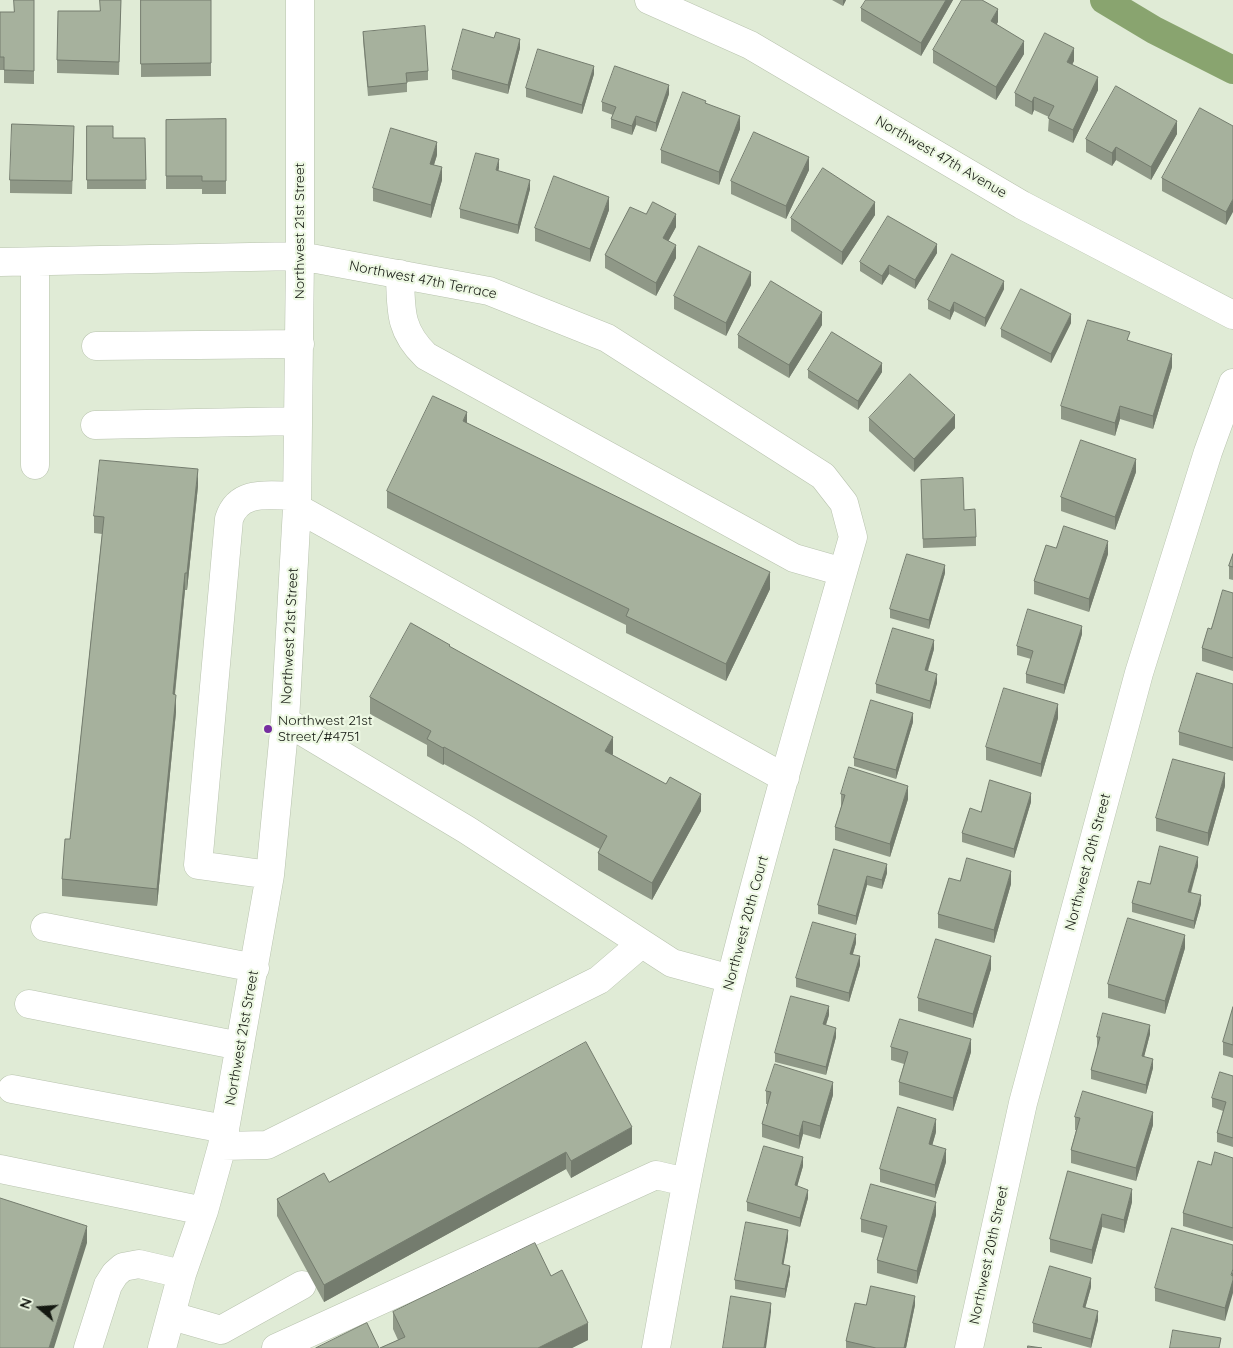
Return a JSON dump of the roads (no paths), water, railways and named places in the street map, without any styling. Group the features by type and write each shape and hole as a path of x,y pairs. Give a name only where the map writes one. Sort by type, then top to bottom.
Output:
{"street":[{"name":"Northwest 21st Street","path":"162,1348 182,1274 204,1211 223,1137 255,968 270,875 285,721 297,502 300,344 300,0"},
{"name":"Northwest 47th Avenue","path":"649,0 750,45 1022,205 1233,315"},
{"name":"Northwest 47th Terrace","path":"0,262 300,256 489,291 607,338 824,476 844,503"},
{"path":"35,262 35,465"},
{"path":"400,274 402,313 414,344 426,356 794,558 843,572"},
{"path":"96,346 300,344"},
{"name":"Northwest 20th Street","path":"970,1348 1023,1103 1139,674 1208,452 1233,384"},
{"path":"95,425 298,421"},
{"path":"270,875 198,865 229,518 232,509 239,502 250,496 297,502 785,778"},
{"name":"Northwest 20th Court","path":"656,1348 686,1182 731,979 853,537 844,503"},
{"path":"285,721 467,830 672,963 731,979"},
{"path":"45,927 255,968"},
{"path":"12,1089 266,1145 599,980 641,944"},
{"path":"29,1004 240,1046"},
{"path":"0,1169 204,1211"},
{"path":"276,1348 656,1175 686,1182"},
{"path":"88,1348 108,1285 115,1274 123,1267 140,1264 182,1274"},
{"path":"172,1316 221,1330 302,1285"}],"waterway":[{"path":"1104,0 1154,30 1233,70"}],"place":[{"name":"Northwest 21st Street/#4751","path":"268,729"}]}
